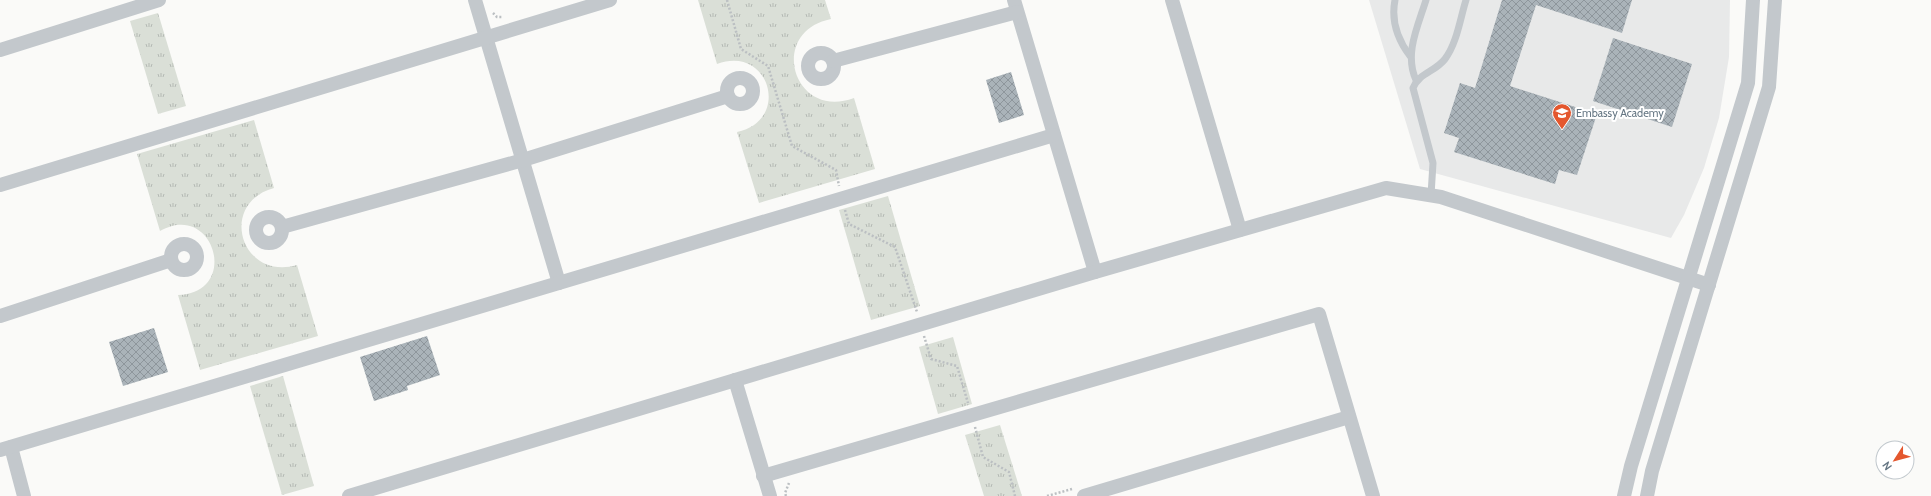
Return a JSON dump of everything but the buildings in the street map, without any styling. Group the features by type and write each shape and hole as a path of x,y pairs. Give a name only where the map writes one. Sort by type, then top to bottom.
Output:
{"street":[{"path":"0,50 159,0"},
{"path":"475,0 559,283"},
{"path":"0,185 610,0"},
{"path":"1172,0 1240,230"},
{"path":"1624,496 1631,466 1748,83 1753,0"},
{"path":"1647,496 1652,471 1770,88 1775,0"},
{"path":"833,61 1016,6 1095,272"},
{"path":"282,227 523,160 728,96"},
{"path":"24,496 5,449 1054,135"},
{"path":"349,496 1095,272 1386,188 1448,199 1709,285"},
{"path":"0,316 171,260"},
{"path":"763,476 977,419 1319,314 1373,496"},
{"path":"735,380 770,496"},
{"path":"1081,492 1350,417"}],"lane":[{"path":"1395,0 1394,7 1396,29 1401,44 1410,56"},
{"path":"1416,80 1411,70 1410,56 1426,0"},
{"path":"1431,195 1433,163 1413,88 1416,80 1435,69 1450,51 1466,0"}],"path":[{"path":"727,0 741,49 768,66 792,146 836,170 849,224 895,247 931,359 957,366 977,419 974,425 983,457 1009,472 1015,496"},
{"path":"491,9 497,17 508,16"},
{"path":"1047,496 1081,492"}],"shaded area":[{"name":"Embassy Academy","path":"1369,0 1730,0 1729,57 1719,118 1704,168 1684,215 1671,238 1420,169"}],"green space":[{"path":"698,0 825,0 831,19 811,27 799,40 794,56 796,72 803,87 816,97 833,102 854,98 875,169 759,203 737,132 754,125 764,114 769,100 767,86 761,74 750,64 735,61 717,64"},
{"path":"158,13 186,106 158,114 130,21"},
{"path":"254,120 274,188 257,196 246,209 242,223 243,238 250,252 261,262 277,267 297,265 318,336 200,370 178,295 198,290 209,280 214,266 213,251 206,237 194,228 179,225 160,231 137,154"},
{"path":"888,196 920,306 871,320 839,210"},
{"path":"953,337 972,404 938,414 919,347"},
{"path":"283,376 314,486 282,495 250,386"},
{"path":"1000,425 1022,496 984,496 965,435"}],"place":[{"name":"Embassy Academy","path":"1562,130"}]}
